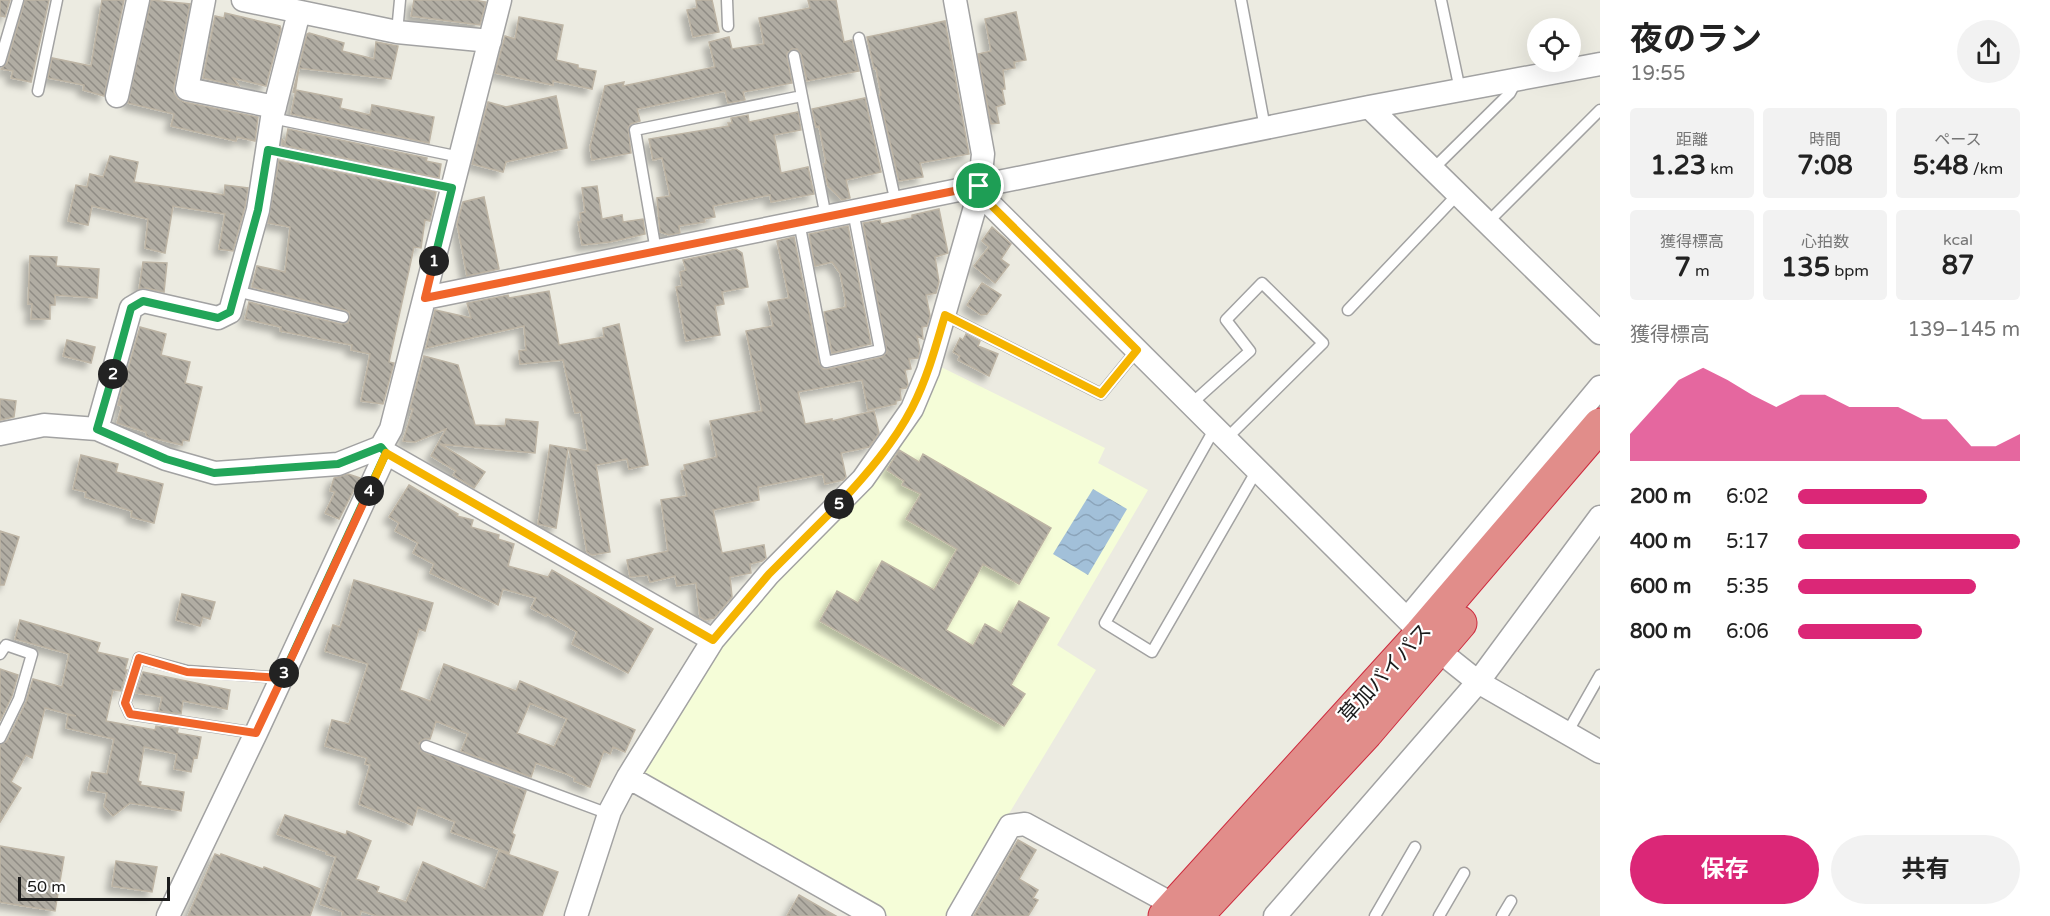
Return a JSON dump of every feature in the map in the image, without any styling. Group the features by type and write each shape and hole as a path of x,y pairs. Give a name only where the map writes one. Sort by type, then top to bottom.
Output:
{"highway":[{"name":"草加バイパス","path":"1182,913 1600,425"},
{"name":"草加バイパス","path":"1422,634 1600,460"}],"street":[{"path":"117,96 138,0"},
{"path":"204,0 187,89 274,112"},
{"path":"243,0 397,32 490,41"},
{"path":"168,916 282,678 384,450 500,0"},
{"path":"576,916 609,814 628,777 713,640 769,574 863,478 912,409 928,371 979,189 983,154 955,0"},
{"path":"97,429 131,308 143,301 218,318 230,312 258,210 274,112 299,12"},
{"path":"425,298 853,211 979,189 1370,107 1600,64"},
{"path":"1370,107 1600,333"},
{"path":"979,189 1422,634 1478,682 1600,752"},
{"path":"1422,634 1600,387"},
{"path":"0,434 44,425 97,429 166,459 214,473 338,464 384,450 713,640"},
{"path":"1275,916 1478,682 1600,517"},
{"path":"628,777 874,916"},
{"path":"958,916 1010,826 1025,824 1182,913"}],"lane":[{"path":"0,62 18,0"},
{"path":"38,91 57,0"},
{"path":"397,32 400,0"},
{"path":"727,0 728,26"},
{"path":"1241,0 1265,128"},
{"path":"1441,0 1460,90"},
{"path":"859,38 896,203"},
{"path":"794,56 826,217"},
{"path":"1433,169 1510,93 1517,79"},
{"path":"656,251 635,130 802,96"},
{"path":"1488,222 1600,110"},
{"path":"274,112 460,157"},
{"path":"268,150 452,188"},
{"path":"1348,310 1458,194"},
{"path":"799,222 826,362 880,350 853,211"},
{"path":"1191,404 1250,351 1226,320 1262,283 1323,343 1221,433 1106,623 1152,652 1257,470"},
{"path":"236,291 343,317"},
{"path":"945,315 1101,394 1137,350"},
{"path":"0,654 6,645 32,654 20,699 0,738"},
{"path":"256,733 130,714 125,703 139,658 187,672 282,678"},
{"path":"1567,733 1600,675"},
{"path":"426,746 609,814"},
{"path":"1375,916 1416,847"},
{"path":"1439,916 1464,873"},
{"path":"1502,916 1510,901"}],"shaded area":[{"path":"937,365 1105,448 1098,463 1148,490 1057,645 1096,670 947,916 888,916 637,774 717,646 771,580"}],"water":[{"path":"1093,489 1127,509 1088,575 1053,554"}],"building":[{"path":"0,0 10,0 5,17 0,16"},
{"path":"25,0 49,0 31,82 11,78 13,71 1,69 7,63"},
{"path":"102,0 124,0 104,96 83,90 84,85 48,78 52,58 91,66"},
{"path":"151,0 190,4 174,86 174,93 178,99 258,117 255,141 237,137 236,141 171,126 174,114 128,103"},
{"path":"414,0 486,2 480,25 411,16"},
{"path":"696,0 712,0 719,32 693,37 687,10 697,8"},
{"path":"808,0 836,0 844,42 852,40 859,71 807,81 801,54 797,49 792,49 787,53 787,57 792,83 743,92 745,100 728,103 725,91 637,109 640,121 631,124 628,128 631,153 592,160 590,147 605,86 624,82 623,86 715,67 709,42 729,37 732,49 764,44 759,18 810,8"},
{"path":"1016,12 1026,60 1014,62 1015,68 1003,70 1005,89 1002,89 1005,104 996,107 999,123 991,124 978,54 991,51 985,19"},
{"path":"225,13 280,26 266,86 233,78 239,86 203,78 215,16 224,18"},
{"path":"519,17 563,25 556,60 578,65 578,68 596,71 592,89 553,81 553,85 495,73 505,36 515,39"},
{"path":"945,21 969,154 920,163 923,177 899,181 879,95 881,95 876,68 874,69 867,37"},
{"path":"307,34 344,43 342,51 374,59 376,42 398,46 391,79 299,68 295,93 293,92"},
{"path":"296,90 342,99 340,108 370,115 372,105 434,117 429,143 291,114"},
{"path":"556,96 567,148 506,162 503,172 472,164 488,102 506,107"},
{"path":"865,98 881,172 846,180 850,198 842,200 828,186 819,126 816,127 812,109"},
{"path":"798,112 801,130 774,135 781,173 808,167 814,194 771,202 770,195 713,206 715,217 704,219 705,222 679,226 680,233 669,235 660,232 657,198 670,196 662,158 653,160 649,139 729,126 728,123 732,123 731,118 748,115 749,122"},
{"path":"288,129 427,158 426,161 441,164 439,178 282,145 282,139 285,143"},
{"path":"110,156 138,162 134,182 224,195 225,185 248,188 233,251 219,249 225,214 173,206 165,253 145,248 148,219 92,206 88,225 68,221 76,185 87,187 90,174 103,177"},
{"path":"279,160 436,192 430,221 425,220 421,248 414,247 389,362 394,363 383,404 361,401 370,354 351,350 352,345 280,331 281,327 245,319 249,302 341,324 348,323 350,318 349,312 345,310 252,287 257,266 285,272 290,227 268,223"},
{"path":"597,186 602,219 622,215 623,222 643,219 645,234 610,242 582,245 578,222 581,222 580,213 585,212 582,188"},
{"path":"484,197 499,269 467,276 457,224 463,202"},
{"path":"939,209 948,253 935,257 939,282 936,293 926,295 930,316 927,326 922,327 923,339 917,336 920,350 918,358 909,359 911,369 905,370 908,385 900,389 901,400 896,401 896,404 868,410 862,380 798,392 805,424 832,419 832,421 874,411 879,433 869,447 841,453 846,477 843,480 825,484 823,474 758,487 759,500 713,510 722,553 764,545 766,558 750,564 751,573 730,577 732,597 714,618 705,620 700,617 696,583 677,586 675,576 650,582 648,575 630,577 627,560 668,551 661,500 687,496 681,471 685,470 684,465 717,457 710,421 762,411 746,331 773,326 768,302 789,298 777,241 794,237 819,363 823,369 828,369 882,357 887,352 863,223 880,220 881,224 912,218 912,215"},
{"path":"848,226 871,344 832,353 824,312 846,307 846,303 840,273 832,262 815,266 809,234"},
{"path":"992,227 1011,244 1001,259 1009,265 995,283 974,266 989,247 982,241"},
{"path":"736,249 742,253 748,287 722,292 724,304 715,306 720,335 686,341 676,287 682,286 680,272 686,270 683,260"},
{"path":"30,256 57,257 56,266 99,269 97,298 55,295 55,305 50,305 50,319 31,319 32,304 28,304"},
{"path":"143,262 167,263 164,292 146,288 139,289"},
{"path":"982,283 1001,295 987,314 981,315 967,305"},
{"path":"549,291 559,345 604,337 603,328 619,324 648,465 629,469 627,459 596,465 610,552 592,555 587,552 569,448 588,451 581,412 575,413 563,360 520,364 519,351 526,350 524,326 426,348 435,310 471,318 467,303 508,295 509,298"},
{"path":"140,327 166,334 161,355 190,362 185,383 202,387 189,441 183,440 182,445 149,437 146,432 117,423 122,406 118,405"},
{"path":"966,334 980,341 978,346 998,354 989,376 958,360 960,356 953,352 960,338 963,340"},
{"path":"67,340 95,347 91,363 63,356"},
{"path":"424,356 458,365 475,425 505,426 506,419 538,422 535,453 440,444 485,472 474,488 453,475 456,471 431,456 446,429 415,442 403,441 413,409 410,409"},
{"path":"0,399 16,401 14,417 0,420"},
{"path":"550,445 568,448 556,528 538,524"},
{"path":"899,450 919,462 923,454 1051,528 1019,584 983,564 946,630 973,646 985,624 1001,633 1019,601 1049,618 1011,685 1025,694 1004,726 820,621 837,591 858,603 882,561 934,590 957,549 906,519 921,494 902,485 904,481 887,470"},
{"path":"81,455 118,464 116,472 163,484 154,523 131,517 132,511 85,497 86,492 73,489"},
{"path":"348,474 360,478 339,519 325,513 335,492 330,491 334,478"},
{"path":"409,485 458,514 457,516 473,520 471,527 499,535 498,539 514,544 508,566 548,577 552,570 653,629 628,673 572,644 577,632 547,614 546,616 531,608 536,598 503,589 498,605 430,573 434,564 413,553 418,543 395,531 399,523 389,517"},
{"path":"0,531 19,537 4,585 0,585"},
{"path":"354,580 433,603 425,631 419,629 400,690 430,701 444,664 516,691 520,681 635,730 625,752 613,747 610,754 604,751 590,787 574,781 575,778 567,774 536,763 531,777 461,751 468,734 436,721 430,739 424,739 419,743 421,751 526,791 512,833 515,835 509,853 451,832 455,822 418,807 412,825 359,804 370,765 365,764 367,758 325,746 332,720 349,724 368,664 325,651 333,625 340,627","holes":["530,703 567,719 554,747 517,733"]},
{"path":"182,594 215,602 210,619 203,617 200,626 176,620"},
{"path":"20,620 100,643 97,652 128,659 121,691 113,690 106,721 155,730 156,726 178,729 177,733 201,737 197,758 194,757 191,772 174,769 177,754 144,747 138,781 141,782 140,785 184,792 181,811 130,803 113,816 104,806 107,793 88,790 92,772 107,774 114,739 66,728 68,715 76,716 45,708 32,758 26,755 11,782 21,788 0,822 0,745 7,741 26,702 33,679 62,687 69,654 15,639"},
{"path":"0,669 18,675 12,696 0,721"},
{"path":"143,672 230,690 227,709 183,701 181,714 159,711 162,697 136,693"},
{"path":"285,815 346,835 347,831 371,841 356,879 379,887 377,892 406,902 423,862 485,889 499,851 558,872 542,916 377,916 361,911 360,916 342,916 343,912 320,904 336,857 277,834"},
{"path":"1018,840 1036,850 1019,879 1038,890 1033,898 1038,900 1028,916 974,916"},
{"path":"0,846 64,857 55,911 0,902"},
{"path":"215,854 263,869 264,867 320,889 310,916 188,916"},
{"path":"116,861 157,867 152,892 112,886"},
{"path":"799,895 836,916 787,916"}],"route":[{"path":"979,186 425,298 452,188 268,150 258,210 230,312 218,318 143,301 131,308 97,429 166,459 214,473 338,464 381,447 386,453 282,678 256,733 130,714 125,703 139,658 187,672 282,678 317,603 386,453 713,640 769,574 863,478 888,444 912,409 928,371 945,315 1101,394 1137,350 979,193 979,186"}]}
